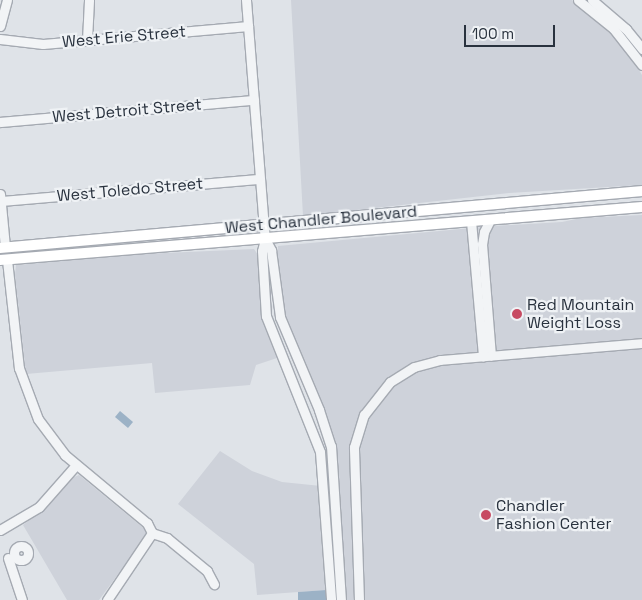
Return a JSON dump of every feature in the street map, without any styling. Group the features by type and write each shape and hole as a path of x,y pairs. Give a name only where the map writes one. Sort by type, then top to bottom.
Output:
{"main road":[{"name":"West Chandler Boulevard","path":"4,254 264,225 642,191"},
{"path":"471,222 482,212 509,209 520,202"},
{"path":"429,225 444,218 465,215 477,205"},
{"name":"West Chandler Boulevard","path":"4,254 265,239 642,207"}],"street":[{"path":"0,26 7,0"},
{"path":"87,40 88,0"},
{"path":"246,0 258,179 265,239 262,251 266,316 320,452 331,600"},
{"path":"578,0 590,2 641,56"},
{"name":"West Erie Street","path":"0,39 23,44 248,26"},
{"name":"West Detroit Street","path":"0,122 254,100"},
{"name":"West Toledo Street","path":"0,201 258,179"},
{"path":"0,194 4,254 17,360 26,393 45,432 76,465 146,523 152,533 166,538 207,571 214,584"},
{"path":"487,356 482,244 484,232 490,220"},
{"path":"471,222 487,356"},
{"path":"265,239 271,250 278,310 329,439 341,600"},
{"path":"266,316 278,310"},
{"path":"360,600 353,459 364,415 390,382 414,367 440,360 642,343"},
{"path":"0,530 39,508 76,465"},
{"path":"107,600 152,533"},
{"path":"7,557 22,600"}],"shaded area":[{"path":"291,0 572,0 622,43 642,75 642,185 509,193 303,216"},
{"name":"Chandler Fashion Center","path":"642,215 642,600 346,600 339,475 333,439 284,316 278,285 278,246 493,226 562,222 581,218"},
{"path":"254,249 258,255 263,323 277,358 256,365 250,385 155,393 152,363 26,374 15,276 16,265 143,254"},
{"path":"220,451 252,471 282,482 321,486 326,590 257,595 254,564 178,504"},
{"path":"79,475 147,531 147,535 99,600 67,600 23,525 50,504 72,478"}],"water":[{"path":"120,411 133,422 128,428 115,417"},
{"path":"326,590 327,600 298,600 298,592"}],"place":[{"name":"Red Mountain Weight Loss","path":"517,314"},
{"name":"Chandler Fashion Center","path":"486,515"}]}
